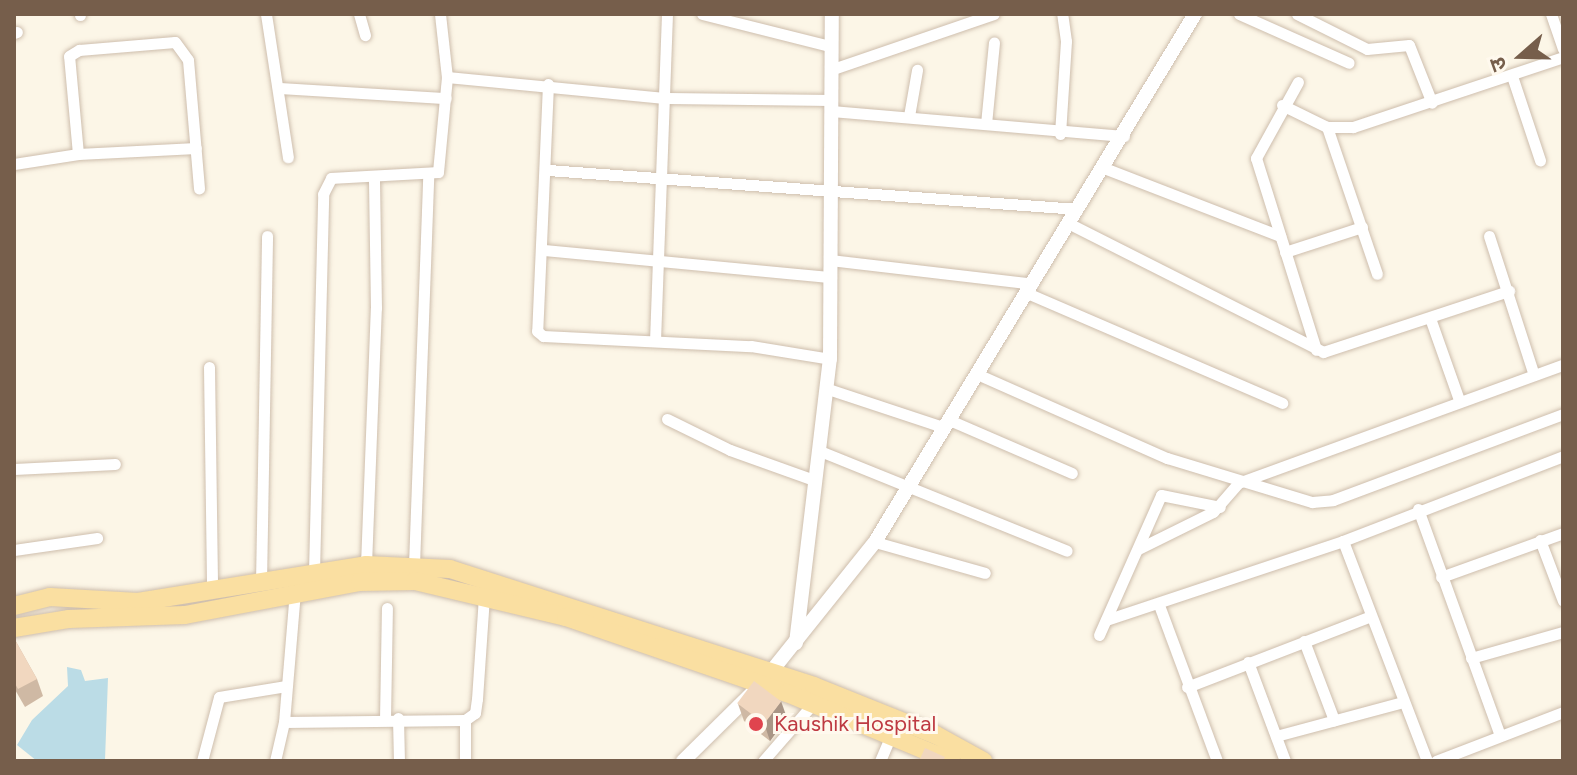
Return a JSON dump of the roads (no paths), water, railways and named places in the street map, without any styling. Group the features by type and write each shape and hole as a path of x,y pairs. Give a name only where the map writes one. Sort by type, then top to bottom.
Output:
{"main road":[{"path":"14,606 50,597 138,602 366,565 414,565 489,578 766,678 936,735 983,761"},
{"path":"14,628 69,619 185,615 386,580 484,596 566,617 766,678 811,706 951,761"}],"street":[{"path":"266,14 281,88 288,157"},
{"path":"359,14 365,35"},
{"path":"275,761 284,722 295,595 305,574 323,194 331,178 428,175 441,166 447,77 440,14"},
{"path":"655,341 664,182 667,14"},
{"path":"796,643 830,359 832,189 829,46 832,14"},
{"path":"830,70 994,14"},
{"path":"1060,134 1066,41 1062,14"},
{"path":"683,761 766,678 875,542 945,423 1124,136 1195,14"},
{"path":"1239,14 1349,63"},
{"path":"1297,14 1367,49 1409,45 1432,103"},
{"path":"1551,14 1563,49"},
{"path":"710,15 829,46"},
{"path":"78,154 69,56 79,50 175,42 188,60 199,189"},
{"path":"986,124 994,42"},
{"path":"1282,105 1327,127 1353,127 1563,57"},
{"path":"909,116 917,70"},
{"path":"1512,76 1540,160"},
{"path":"447,77 548,84 667,98 831,105 1060,134 1124,136"},
{"path":"1298,82 1282,105 1256,158 1316,350"},
{"path":"548,84 548,170 536,325 543,336 751,346 830,359"},
{"path":"281,88 446,98"},
{"path":"1327,127 1377,274"},
{"path":"14,164 78,154 196,148"},
{"path":"1104,168 1280,236"},
{"path":"548,170 664,182 832,189 1078,209"},
{"path":"414,565 428,175"},
{"path":"366,565 376,308 374,177"},
{"path":"1068,223 1316,350 1335,352 1509,291"},
{"path":"1285,252 1362,227"},
{"path":"261,583 267,236"},
{"path":"1489,236 1534,375"},
{"path":"544,250 829,277"},
{"path":"830,260 1030,288 1282,403"},
{"path":"1430,318 1459,400"},
{"path":"1138,549 1220,507 1238,483 1459,400 1563,365"},
{"path":"209,367 212,590"},
{"path":"977,374 1167,458 1238,483 1323,503 1563,414"},
{"path":"828,389 945,423 1072,473"},
{"path":"667,419 730,450 814,480"},
{"path":"820,451 1067,551"},
{"path":"1106,620 1159,605 1343,541 1418,509 1563,456"},
{"path":"14,469 115,464"},
{"path":"1099,635 1161,495 1220,507"},
{"path":"1418,509 1500,736"},
{"path":"1441,577 1563,533"},
{"path":"14,550 97,538"},
{"path":"1540,540 1563,601"},
{"path":"1343,541 1427,761"},
{"path":"875,542 985,573"},
{"path":"284,722 398,718 465,720 475,713 484,596"},
{"path":"1159,605 1217,761"},
{"path":"385,719 387,608"},
{"path":"1187,687 1371,616"},
{"path":"1471,658 1563,632"},
{"path":"1304,641 1334,720"},
{"path":"1248,662 1285,761"},
{"path":"202,761 219,697 286,686"},
{"path":"1276,736 1403,702"},
{"path":"763,761 811,706"},
{"path":"1436,761 1563,712"},
{"path":"398,718 399,761"},
{"path":"465,720 465,761"},
{"path":"880,761 891,735"}],"water":[{"path":"67,667 81,670 85,681 108,678 105,760 37,761 17,745 32,720 68,686"}],"place":[{"name":"Kaushik Hospital","path":"756,724"}]}
